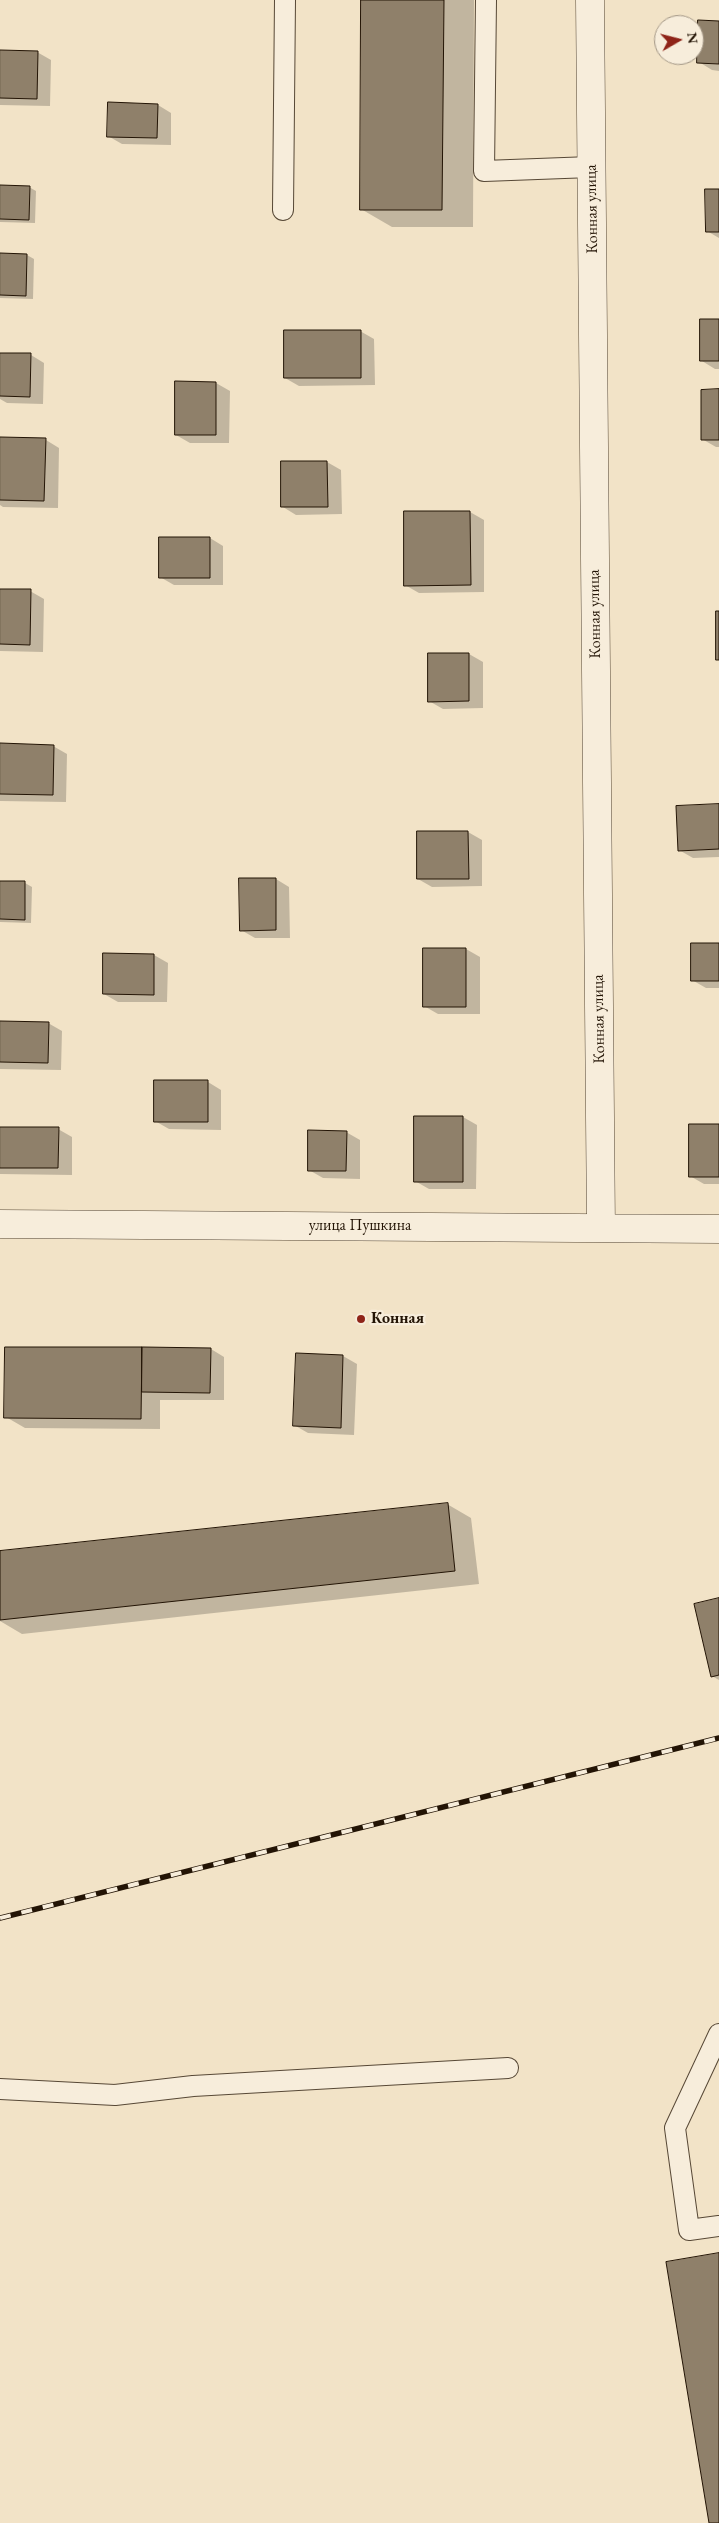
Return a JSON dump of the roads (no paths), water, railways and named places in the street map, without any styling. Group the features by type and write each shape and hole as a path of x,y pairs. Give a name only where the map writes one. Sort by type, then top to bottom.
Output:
{"street":[{"name":"Конная улица","path":"590,0 601,1227"},
{"name":"улица Пушкина","path":"0,1224 719,1229"}],"lane":[{"path":"284,210 285,0"},
{"path":"486,0 484,171 591,167"},
{"path":"719,2034 675,2128 689,2230 719,2226"},
{"path":"0,2089 116,2094 194,2086 508,2068"}],"railway":[{"path":"0,1918 719,1738"}],"place":[{"name":"Конная","path":"361,1319"}]}
